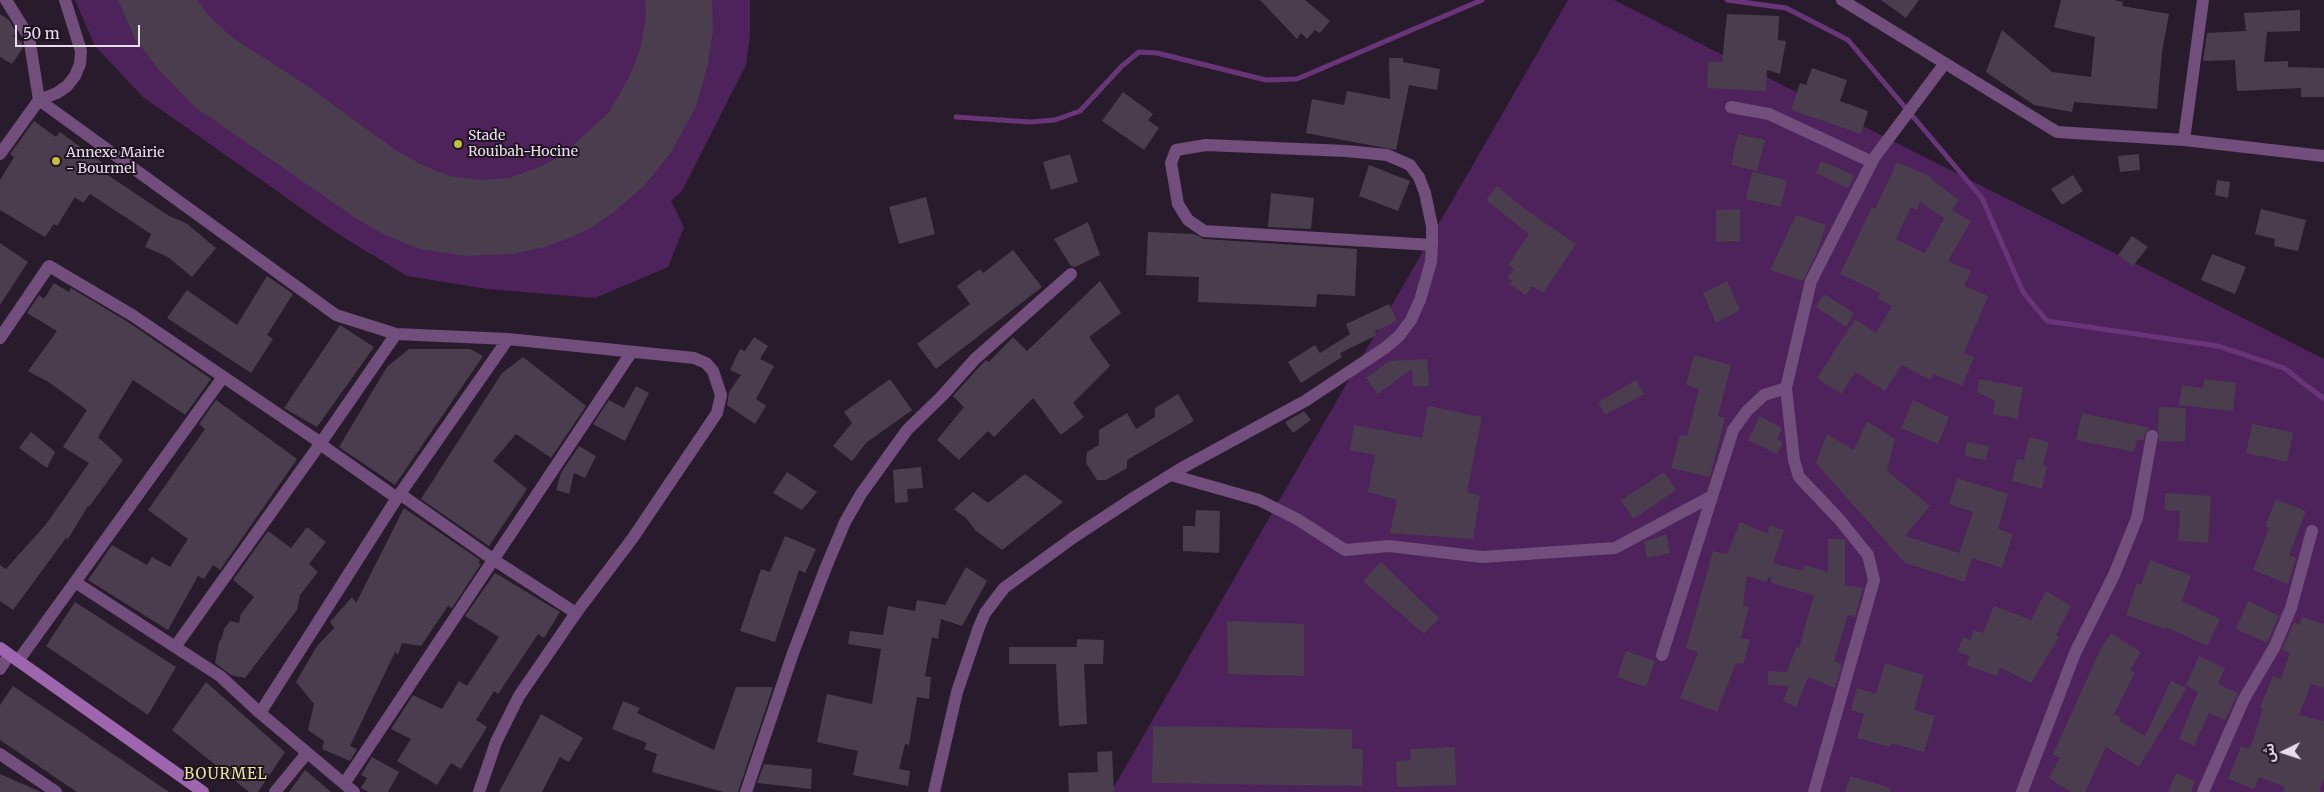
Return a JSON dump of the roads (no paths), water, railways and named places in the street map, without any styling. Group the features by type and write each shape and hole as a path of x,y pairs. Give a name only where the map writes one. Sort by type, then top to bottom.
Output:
{"main road":[{"path":"9,655 203,792"}],"street":[{"path":"6,0 29,37 39,100 336,315 396,334 508,339 694,358 710,366 718,380 721,400 717,413 525,688 506,719 479,792"},
{"path":"0,154 39,100 67,86 75,76 80,64 81,51 79,39 65,0"},
{"path":"1842,0 2057,132 2184,140 2324,156"},
{"path":"2184,140 2198,1"},
{"path":"1814,792 1874,580 1868,555 1839,519 1799,477 1794,460 1786,388 1811,280 1872,162 1945,63"},
{"path":"1730,107 1769,114 1872,162"},
{"path":"934,792 957,692 979,627 992,601 1017,577 1074,537 1171,475 1305,401 1399,336 1411,320 1420,300 1427,280 1432,245 1430,209 1419,177 1410,165 1398,158 1346,151 1206,145 1181,148 1173,154 1172,174 1178,204 1188,220 1204,231 1432,245"},
{"path":"0,338 49,266 132,315 398,496 576,613"},
{"path":"746,792 793,652 834,549 861,494 907,430 942,396 975,359 1071,274"},
{"path":"175,647 321,444 396,334"},
{"path":"260,714 398,496 508,339"},
{"path":"344,784 631,352"},
{"path":"0,669 9,655 75,582 223,377"},
{"path":"1662,655 1733,430 1747,411 1764,394 1786,388"},
{"path":"2022,792 2075,653 2114,575 2137,518 2152,436"},
{"path":"1171,475 1259,500 1297,519 1345,550 1389,546 1482,557 1614,548 1712,496"},
{"path":"2203,792 2244,699 2275,646 2291,608 2312,531"},
{"path":"75,582 220,676 260,714 354,792"},
{"path":"275,792 307,753"},
{"path":"0,754 56,792"}],"waterway":[{"path":"956,117 1030,122 1055,120 1080,111 1122,66 1139,52 1157,53 1266,80 1297,79 1482,0"},
{"path":"1727,0 1786,8 1848,40 1982,198 2023,292 2047,321 2218,346 2284,368 2324,399"}],"place":[{"name":"Stade Rouibah-Hocine","path":"458,144"},
{"name":"Annexe Mairie - Bourmel","path":"56,161"}],"district":[{"name":"BOURMEL","path":"226,775"}]}
